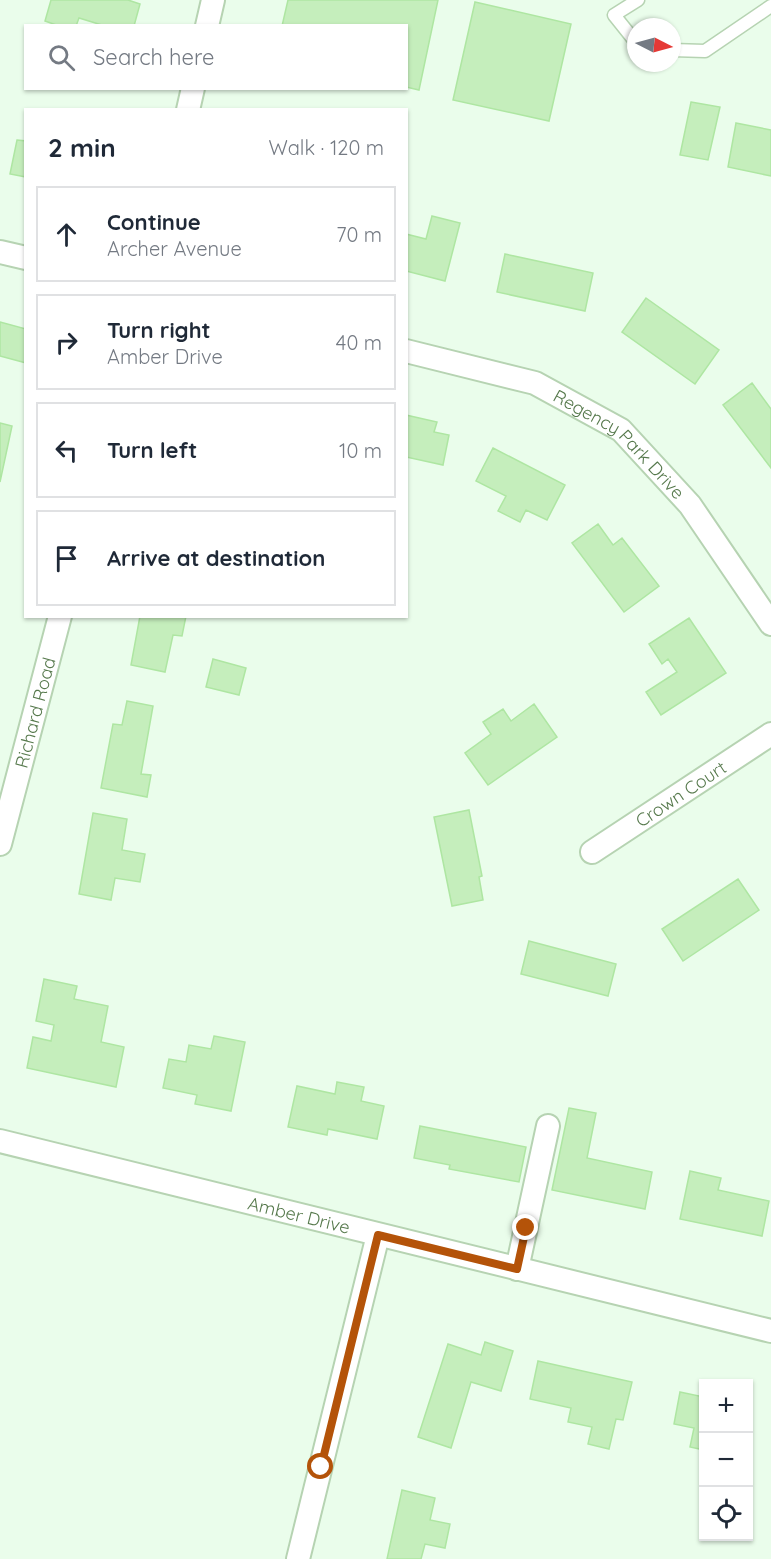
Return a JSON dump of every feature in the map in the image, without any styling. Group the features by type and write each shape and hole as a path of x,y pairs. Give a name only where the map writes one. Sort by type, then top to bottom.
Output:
{"street":[{"path":"207,24 213,0"},
{"path":"188,108 193,90"},
{"path":"0,252 24,258"},
{"name":"Regency Park Drive","path":"408,351 535,383 621,430 690,505 771,624"},
{"name":"Richard Road","path":"0,844 59,618"},
{"name":"Crown Court","path":"592,852 771,734"},
{"path":"517,1269 548,1126"},
{"name":"Amber Drive","path":"0,1141 771,1331"},
{"path":"298,1559 378,1235"}],"lane":[{"path":"627,31 614,15 638,0"},
{"path":"681,50 705,51 771,6"}],"building":[{"path":"51,0 128,0 140,4 135,24 98,24 79,18 77,24 53,24 45,21"},
{"path":"288,0 438,0 419,90 408,87 408,24 282,24"},
{"path":"475,2 571,24 549,121 453,100"},
{"path":"691,102 720,107 708,160 680,155"},
{"path":"736,123 771,130 771,176 728,167"},
{"path":"17,140 24,141 24,177 10,174"},
{"path":"432,216 460,223 445,281 408,272 408,234 426,239"},
{"path":"505,254 593,273 585,311 497,292"},
{"path":"646,298 719,350 695,384 622,332"},
{"path":"0,322 24,328 24,362 0,356"},
{"path":"752,383 771,409 771,468 723,405"},
{"path":"408,415 437,422 434,432 449,435 443,465 408,457"},
{"path":"0,423 12,426 0,482"},
{"path":"493,448 565,485 547,520 526,510 520,522 498,511 506,496 476,481"},
{"path":"598,524 613,545 622,538 659,586 624,612 572,543"},
{"path":"140,618 186,618 182,636 173,635 165,672 131,665"},
{"path":"689,618 726,673 661,715 646,692 677,672 668,659 662,664 649,644"},
{"path":"213,659 246,668 239,695 206,687"},
{"path":"127,701 153,706 141,774 151,775 147,797 101,788 113,724 122,725"},
{"path":"534,704 557,737 488,785 465,753 491,734 483,722 503,709 511,721"},
{"path":"469,810 482,876 479,877 483,900 452,906 434,817"},
{"path":"93,813 127,819 122,850 145,854 140,882 115,878 111,900 79,894"},
{"path":"738,879 759,910 683,961 662,929"},
{"path":"529,941 616,964 608,996 521,974"},
{"path":"44,979 77,986 74,999 108,1006 101,1042 124,1047 116,1087 27,1068 33,1037 51,1041 54,1025 36,1021"},
{"path":"214,1036 245,1042 231,1111 195,1104 197,1095 163,1088 169,1059 186,1062 189,1045 211,1049"},
{"path":"337,1082 364,1087 361,1101 384,1106 377,1139 328,1129 327,1135 288,1127 297,1086 335,1094"},
{"path":"569,1108 596,1113 587,1158 652,1172 645,1209 552,1190"},
{"path":"420,1126 526,1147 519,1182 449,1169 450,1165 414,1158"},
{"path":"690,1171 721,1178 718,1190 769,1201 762,1236 680,1219"},
{"path":"485,1342 513,1351 501,1391 471,1382 451,1448 418,1437 448,1344 481,1355"},
{"path":"538,1361 632,1382 623,1420 616,1419 609,1449 588,1444 592,1427 568,1422 571,1408 530,1399"},
{"path":"680,1392 699,1396 699,1449 690,1447 694,1428 674,1424"},
{"path":"402,1490 435,1498 430,1520 450,1524 445,1548 425,1544 421,1559 387,1559"}],"route":[{"path":"321,1467 378,1235 517,1269 526,1228"}]}
